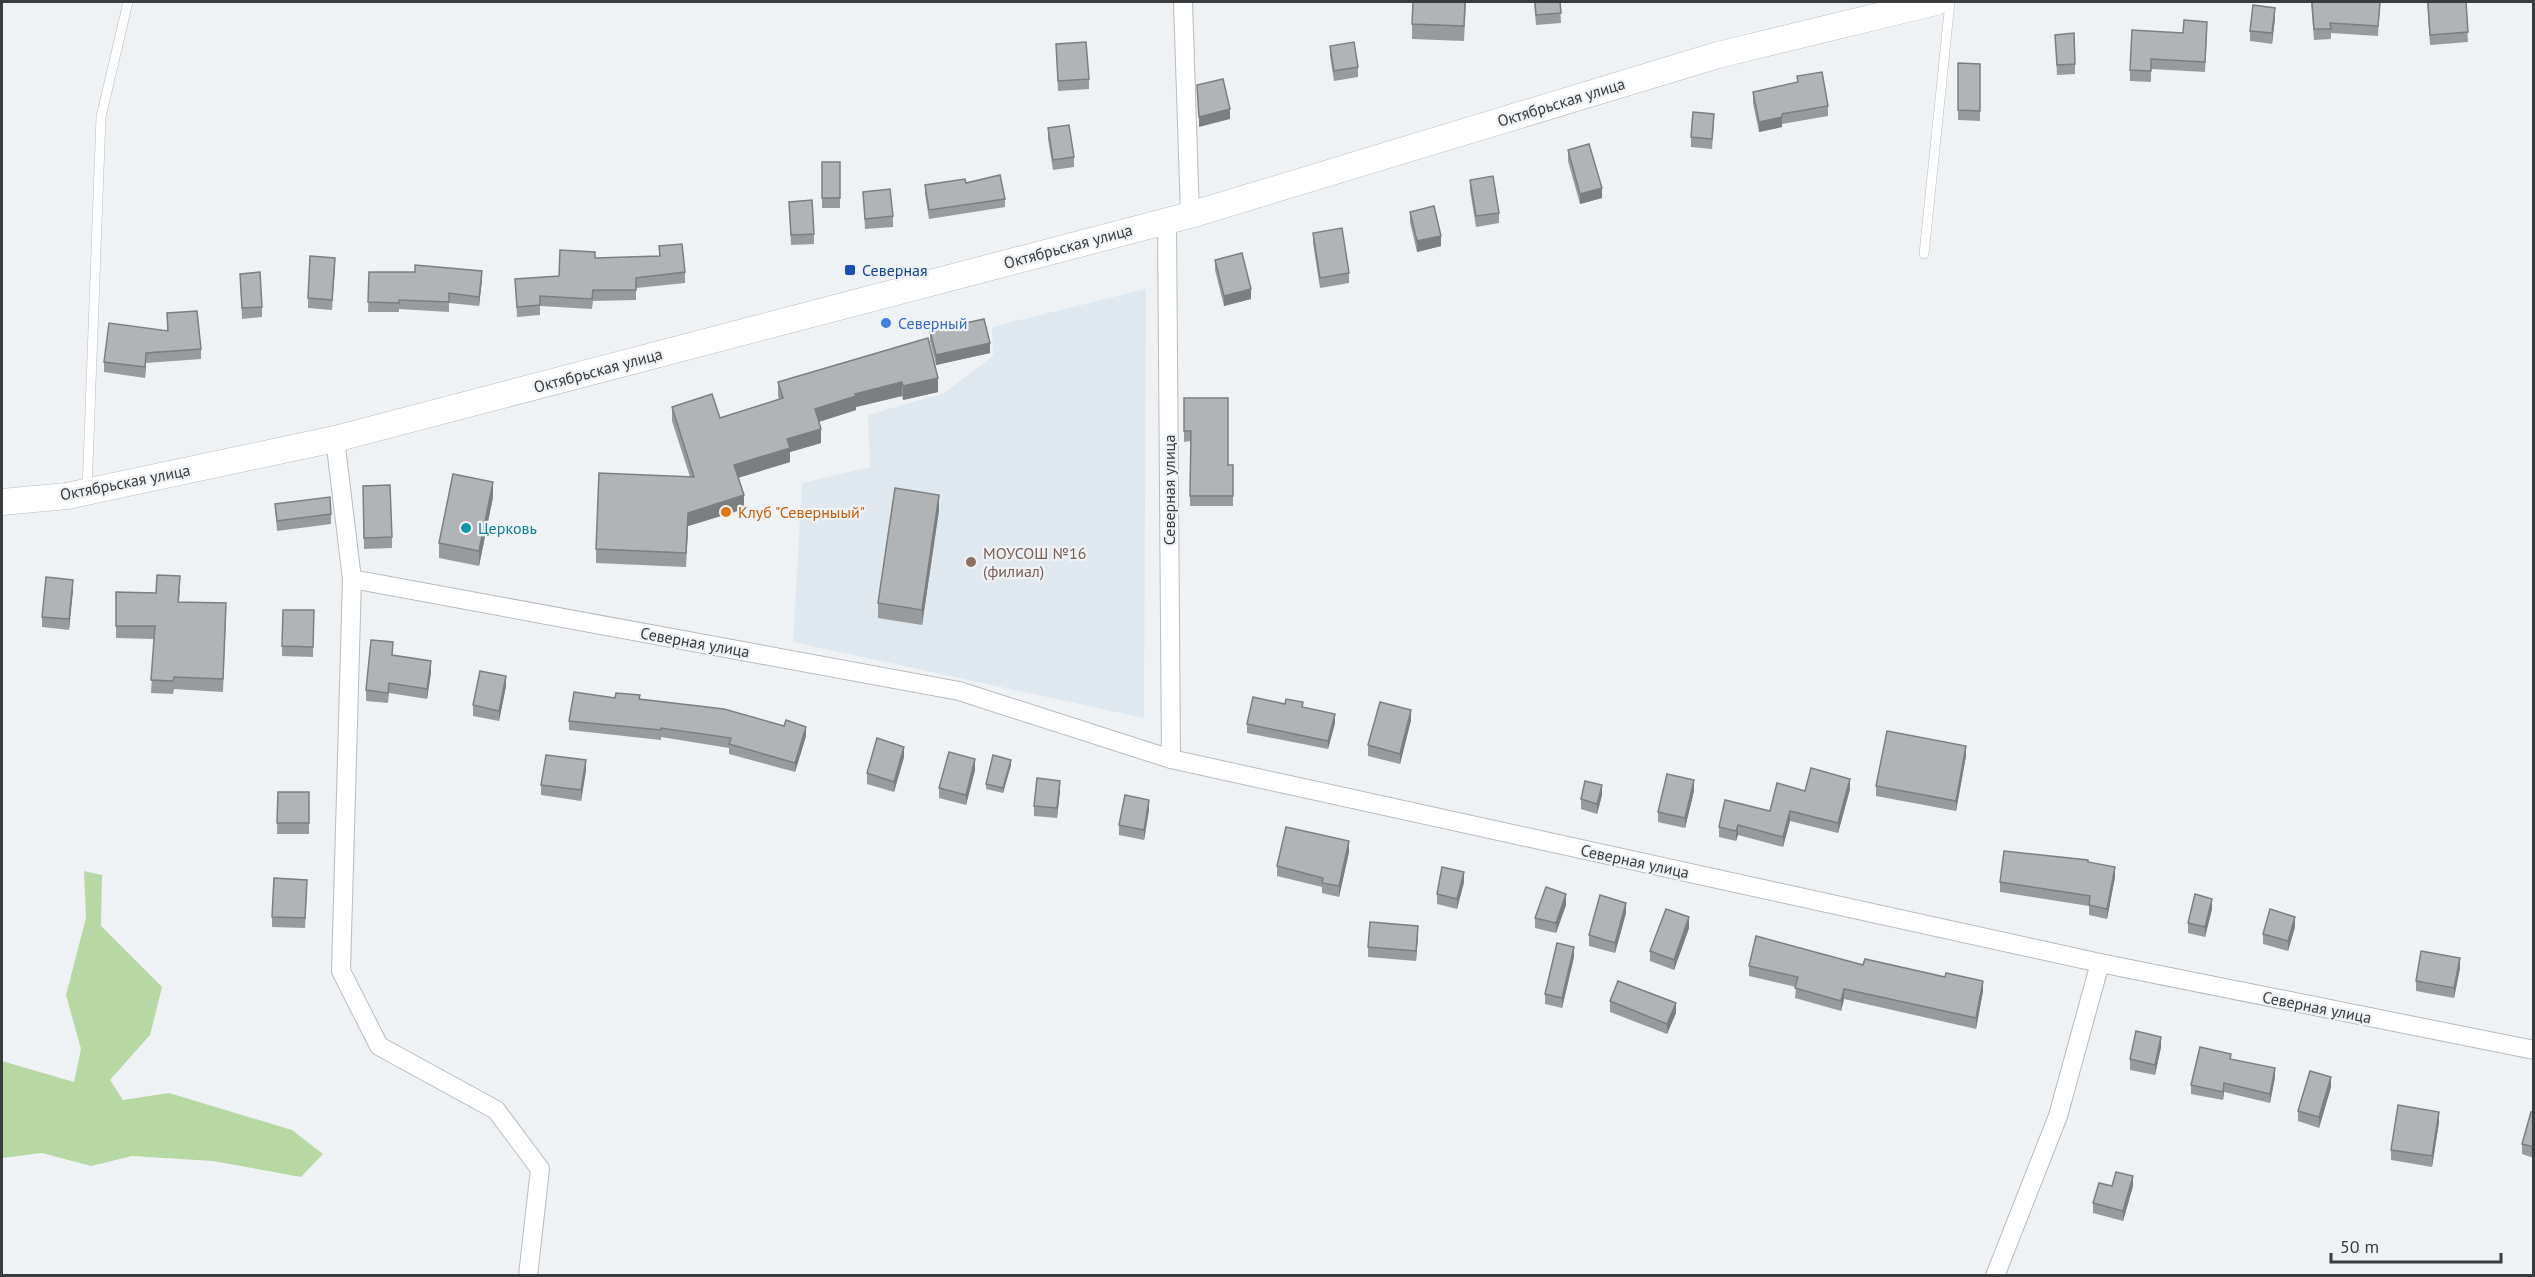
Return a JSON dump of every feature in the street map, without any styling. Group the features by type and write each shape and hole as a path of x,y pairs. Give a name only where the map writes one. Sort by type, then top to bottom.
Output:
{"street":[{"path":"1178,218 1183,2"},
{"name":"Октябрьская улица","path":"2,502 87,491 335,439 1178,218 1718,55 1936,2"},
{"name":"Северная улица","path":"1171,759 1178,218"},
{"path":"335,439 352,579 341,971 379,1046 496,1110 540,1169 528,1275"},
{"name":"Северная улица","path":"352,579 958,691 1171,759 2100,963 2534,1050"},
{"path":"1995,1275 2058,1116 2100,963"}],"lane":[{"path":"87,491 101,117 128,2"},
{"path":"1924,254 1950,2"}],"shaded area":[{"name":"МОУСОШ №16 (филиал)","path":"1146,289 1144,718 793,642 802,483 870,467 868,415 944,393 993,356 992,327"}],"green space":[{"path":"84,871 102,875 101,926 162,987 150,1035 110,1080 123,1100 169,1093 292,1130 323,1154 301,1177 213,1161 132,1156 91,1166 42,1153 2,1158 2,1061 74,1082 81,1049 66,995 86,918"}],"building":[{"path":"1413,2 1465,2 1464,26 1412,24"},
{"path":"1535,2 1560,2 1561,13 1536,15"},
{"path":"2312,2 2380,2 2378,26 2330,23 2331,29 2314,29"},
{"path":"2428,2 2466,2 2468,32 2430,35"},
{"path":"2253,5 2275,8 2272,33 2250,31"},
{"path":"2184,20 2207,22 2205,62 2151,59 2151,71 2130,70 2132,30 2183,33"},
{"path":"2074,33 2075,64 2057,65 2055,35"},
{"path":"1086,42 1089,79 1058,81 1056,44"},
{"path":"1354,42 1358,67 1334,71 1330,46"},
{"path":"1958,63 1980,64 1980,111 1958,110"},
{"path":"1822,72 1828,106 1782,114 1782,117 1759,122 1753,92 1798,82 1797,76"},
{"path":"1223,79 1230,109 1199,117 1197,85"},
{"path":"1693,112 1714,114 1712,139 1691,137"},
{"path":"1069,125 1074,157 1053,160 1048,128"},
{"path":"1589,144 1602,188 1580,194 1568,150"},
{"path":"822,162 840,162 840,198 822,198"},
{"path":"1000,175 1005,199 929,210 925,185 965,179 966,183"},
{"path":"1493,176 1499,213 1476,216 1470,180"},
{"path":"890,189 893,216 865,219 863,192"},
{"path":"812,200 814,234 791,235 789,202"},
{"path":"1434,206 1441,236 1417,241 1410,212"},
{"path":"1342,228 1349,273 1320,278 1313,233"},
{"path":"682,244 685,272 636,278 636,290 593,290 592,299 540,296 540,305 517,307 515,279 559,276 560,250 595,252 595,258 660,256 659,246"},
{"path":"1242,253 1251,289 1224,296 1215,260"},
{"path":"310,256 335,258 332,300 308,298"},
{"path":"415,265 482,271 479,297 449,293 449,302 399,300 399,303 368,302 369,272 415,272"},
{"path":"260,272 262,307 242,308 240,274"},
{"path":"197,311 201,349 146,353 145,367 104,362 109,323 168,331 167,313"},
{"path":"984,319 990,343 936,355 930,331"},
{"path":"928,338 938,378 903,386 902,382 855,394 856,396 815,409 821,429 787,439 790,448 734,465 744,495 688,513 686,553 596,549 599,473 694,477 672,407 712,394 720,418 783,398 778,382"},
{"path":"1184,398 1228,398 1228,465 1233,465 1233,496 1190,496 1191,431 1184,431"},
{"name":"Церковь","path":"453,474 493,482 479,551 439,543"},
{"path":"390,485 392,537 364,538 363,486"},
{"path":"895,488 939,495 922,610 878,603"},
{"path":"330,497 331,514 277,521 275,504"},
{"path":"157,575 180,576 178,602 226,603 223,679 174,677 173,681 151,680 155,626 116,626 116,592 156,593"},
{"path":"46,577 73,580 69,619 42,617"},
{"path":"283,610 314,610 313,647 282,646"},
{"path":"371,640 393,642 392,655 431,661 427,689 389,683 388,693 366,690"},
{"path":"480,671 506,676 499,711 473,705"},
{"path":"574,692 615,698 616,693 640,695 639,699 724,709 784,726 786,720 806,727 795,763 729,744 731,738 661,728 661,730 569,721"},
{"path":"1253,697 1285,704 1286,699 1303,702 1302,707 1335,714 1328,741 1247,724"},
{"path":"1380,702 1411,710 1400,754 1368,745"},
{"path":"1887,731 1966,746 1956,801 1876,786"},
{"path":"877,738 904,747 894,782 867,773"},
{"path":"949,752 975,759 966,795 939,788"},
{"path":"546,755 586,760 581,790 541,785"},
{"path":"993,755 1011,760 1003,788 986,784"},
{"path":"1811,768 1850,779 1838,823 1790,811 1783,837 1738,825 1736,831 1719,827 1725,800 1770,811 1777,783 1805,791"},
{"path":"1667,774 1694,780 1685,818 1658,812"},
{"path":"1037,778 1060,781 1057,808 1034,806"},
{"path":"1585,781 1602,785 1597,804 1581,799"},
{"path":"278,792 309,792 309,823 277,823"},
{"path":"1125,795 1149,800 1144,830 1119,825"},
{"path":"1286,827 1349,841 1339,886 1322,883 1323,878 1277,866"},
{"path":"2004,851 2088,860 2088,862 2115,867 2107,909 2089,905 2090,896 2000,882"},
{"path":"1442,867 1464,872 1457,899 1437,894"},
{"path":"274,878 307,880 305,918 272,917"},
{"path":"1546,887 1566,894 1556,923 1535,918"},
{"path":"2195,894 2212,899 2205,927 2188,923"},
{"path":"1600,895 1626,903 1615,943 1589,935"},
{"path":"1666,909 1689,917 1674,960 1650,951"},
{"path":"2270,909 2295,917 2288,941 2263,934"},
{"path":"1370,922 1418,926 1416,951 1368,947"},
{"path":"1756,936 1863,965 1865,959 1945,977 1946,973 1983,981 1976,1018 1844,989 1841,1001 1795,988 1798,977 1749,966"},
{"path":"1557,943 1574,947 1562,998 1545,994"},
{"path":"2421,951 2460,958 2454,988 2416,981"},
{"path":"1618,981 1676,1003 1667,1024 1610,1001"},
{"path":"2136,1031 2161,1037 2155,1065 2130,1059"},
{"path":"2200,1047 2231,1054 2230,1059 2275,1068 2270,1094 2224,1083 2223,1092 2191,1085"},
{"path":"2310,1071 2331,1077 2319,1117 2298,1111"},
{"path":"2398,1105 2439,1112 2432,1156 2391,1150"},
{"path":"2531,1112 2534,1112 2534,1147 2522,1144"},
{"path":"2116,1172 2133,1176 2123,1211 2093,1203 2099,1183 2112,1186"}],"place":[{"name":"Северная","path":"850,270"},
{"name":"Северный","path":"886,323"},
{"name":"Клуб \"Северныый\"","path":"726,512"},
{"name":"Церковь","path":"466,528"},
{"name":"МОУСОШ №16 (филиал)","path":"971,562"}]}
